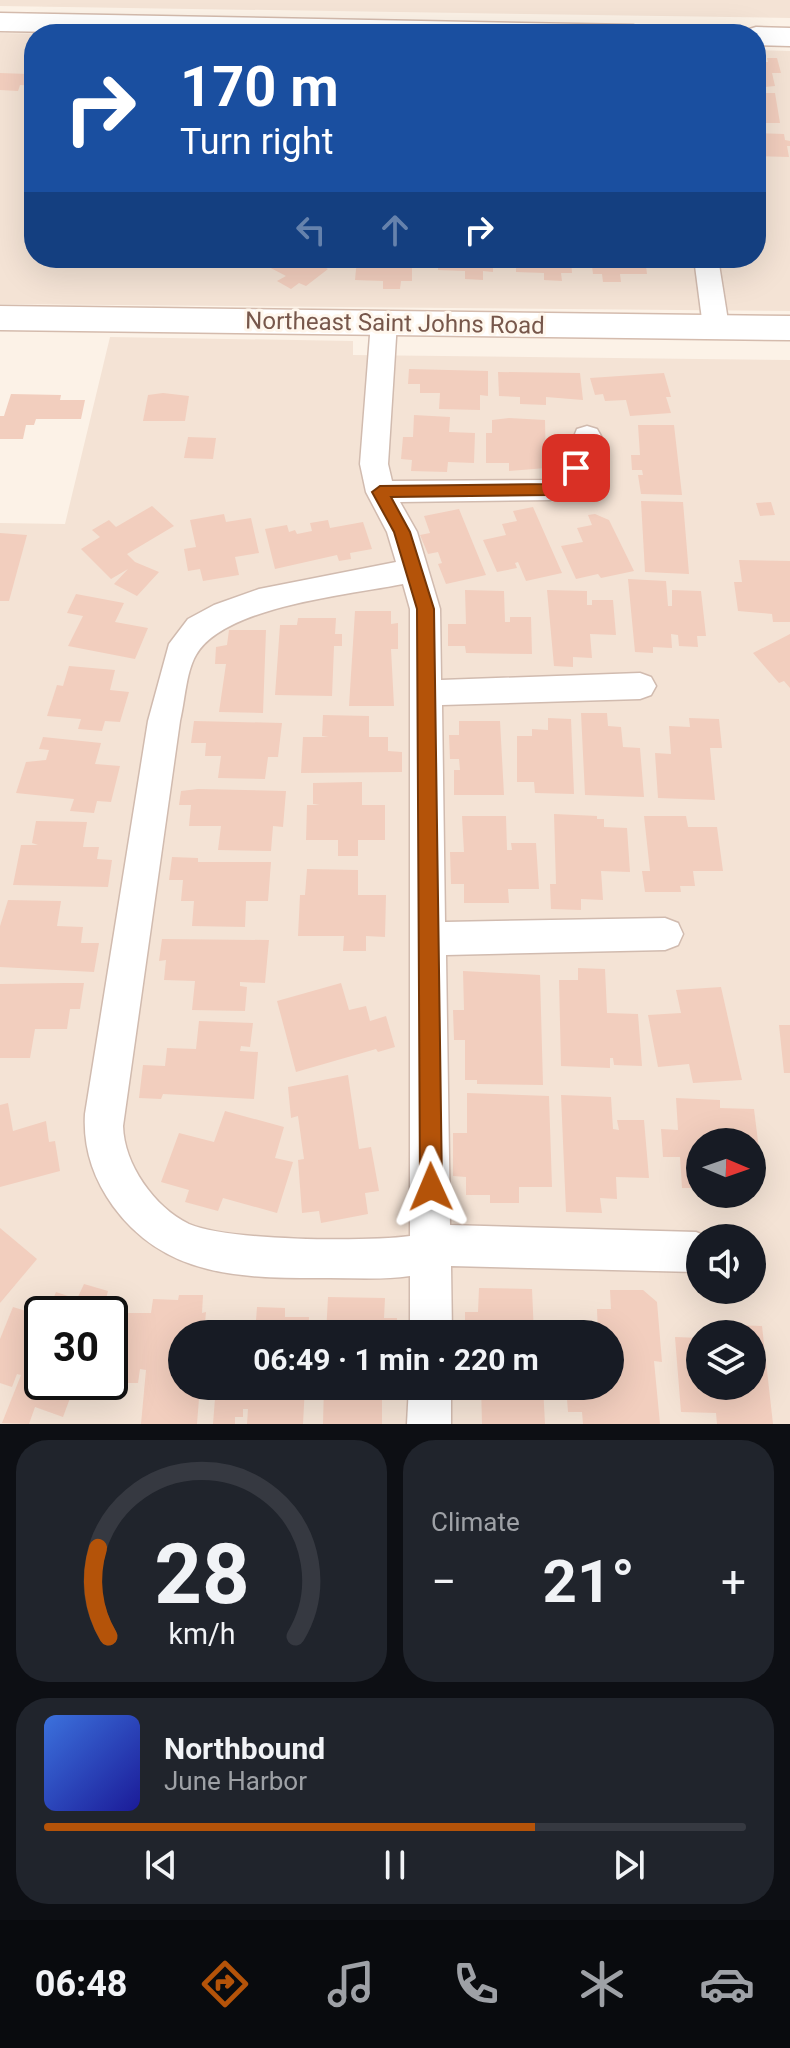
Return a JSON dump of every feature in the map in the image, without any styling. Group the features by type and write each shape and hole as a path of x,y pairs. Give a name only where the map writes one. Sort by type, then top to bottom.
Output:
{"main road":[{"path":"0,22 106,24"},
{"path":"766,36 790,37"},
{"name":"Northeast Saint Johns Road","path":"0,318 790,328"}],"street":[{"path":"707,268 716,327"},
{"path":"384,322 374,464 380,492 402,532 425,609 431,1320"},
{"path":"380,492 550,490 567,481 576,468 587,436"},
{"path":"415,570 259,601 225,613 199,628 180,653 164,721 104,1114 102,1145 116,1177 146,1217 186,1243 233,1254 396,1258 418,1255 432,1245 686,1252"},
{"path":"424,693 640,686"},
{"path":"427,939 665,934"},
{"path":"429,1424 430,1400"}],"shaded area":[{"path":"0,0 790,0 790,18 0,6"},
{"path":"0,33 24,34 24,268 766,268 766,50 790,51 790,311 0,304"},
{"path":"110,337 353,341 353,355 790,360 790,1424 0,1424 0,523 65,524"}],"building":[{"path":"767,58 777,58 781,73 772,73 775,86 766,87 766,62"},
{"path":"0,73 24,74 24,85 20,85 18,91 0,90"},
{"path":"766,93 775,93 780,123 766,123"},
{"path":"766,133 784,134 785,140 790,141 790,146 787,146 789,157 766,156"},
{"path":"271,268 328,269 306,286 299,283 291,289 277,281 286,276"},
{"path":"356,268 412,268 412,281 401,281 400,289 383,289 383,281 355,280"},
{"path":"493,268 493,272 483,271 483,280 465,279 465,271 438,270"},
{"path":"516,268 572,268 572,273 561,273 562,281 544,280 544,273 516,272"},
{"path":"592,268 646,268 647,274 620,274 621,282 603,282 602,274 593,274"},
{"path":"409,369 488,371 488,396 480,395 480,410 439,409 440,393 420,393 420,384 408,384"},
{"path":"498,372 580,373 583,400 546,397 546,405 520,404 520,397 499,396"},
{"path":"664,373 671,397 666,397 671,413 630,416 626,400 605,401 603,394 595,395 590,378"},
{"path":"11,394 61,395 60,400 85,400 81,419 36,419 34,425 26,425 23,439 0,439 0,416 4,416"},
{"path":"148,395 189,396 185,421 143,421"},
{"path":"414,415 450,417 449,432 475,433 474,463 448,462 447,472 411,471 412,460 401,459 403,437 413,437"},
{"path":"492,420 545,420 546,468 509,471 509,463 486,463 486,433 492,433"},
{"path":"638,425 674,425 682,495 641,494 638,475 643,475 642,470 632,470 631,455 640,455"},
{"path":"188,437 216,438 213,459 184,458"},
{"path":"641,501 683,502 689,574 645,572"},
{"path":"771,502 775,515 760,516 756,503"},
{"path":"152,506 174,526 127,554 135,562 159,572 137,596 114,584 128,569 111,579 81,549 100,537 92,530 109,520 116,527"},
{"path":"533,507 562,573 526,581 518,562 515,563 517,568 497,572 483,540 506,535 502,524 517,521 513,511"},
{"path":"459,509 486,575 446,584 438,564 442,563 438,552 428,554 420,535 430,533 424,516"},
{"path":"224,514 226,522 251,518 259,553 235,557 239,575 203,581 200,569 188,571 184,549 196,547 190,520"},
{"path":"595,514 609,520 634,571 601,578 598,574 576,579 561,546 583,542 577,528 592,525 588,515"},
{"path":"328,520 330,528 363,522 372,549 350,553 351,559 339,561 337,555 275,569 265,529 287,525 289,532 295,530 297,534 312,531 310,523"},
{"path":"0,533 27,535 9,601 0,601"},
{"path":"739,560 790,561 790,622 773,622 772,614 738,611 734,582 742,582"},
{"path":"628,579 666,581 668,606 672,606 672,590 701,591 706,636 697,636 698,647 679,646 678,635 671,634 672,648 653,647 653,653 635,652"},
{"path":"465,590 504,591 505,622 510,622 510,617 531,617 532,654 466,653 465,646 448,646 448,624 466,624"},
{"path":"547,590 587,591 587,605 592,605 592,600 613,600 616,635 590,634 592,658 573,657 573,667 554,666"},
{"path":"76,594 124,603 115,622 148,628 135,659 68,646 83,616 67,613"},
{"path":"355,611 391,611 391,624 398,623 398,649 391,649 394,706 349,706"},
{"path":"298,618 336,618 335,634 342,634 342,646 334,646 332,696 275,695 280,625 297,625"},
{"path":"229,630 266,630 263,713 219,712 226,664 215,664 216,647 227,645"},
{"path":"790,634 790,688 784,681 779,683 753,653"},
{"path":"69,666 115,670 110,690 129,692 120,722 105,721 102,731 78,729 81,719 47,716 57,685 63,686"},
{"path":"581,713 607,713 608,726 621,727 623,747 640,748 644,797 585,795"},
{"path":"323,715 369,716 369,737 388,737 388,751 402,752 402,772 301,773 303,737 329,737 322,736"},
{"path":"548,718 571,719 574,794 535,793 534,782 517,782 517,736 532,736 532,729 548,730"},
{"path":"689,718 719,719 722,748 710,748 715,800 658,798 655,753 671,754 669,726 690,727"},
{"path":"194,721 282,723 278,757 268,757 265,779 218,778 221,756 205,756 206,743 191,743"},
{"path":"459,721 500,721 504,795 454,795 454,770 460,770 459,759 450,759 449,735 459,735"},
{"path":"43,737 101,743 95,764 120,766 111,802 97,801 94,813 70,811 74,799 16,793 26,762 46,760 49,750 39,749"},
{"path":"362,782 362,805 385,805 385,840 358,840 358,856 338,856 338,840 306,840 307,805 320,805 313,804 313,783"},
{"path":"181,791 286,791 283,827 273,826 271,851 218,850 221,826 189,826 191,805 179,805"},
{"path":"554,814 597,816 597,819 604,819 604,827 627,828 630,872 601,871 603,900 581,899 581,910 551,909 550,884 556,884"},
{"path":"462,816 506,816 507,850 512,850 511,843 536,843 539,889 508,889 509,903 464,903 464,884 451,884 450,852 464,852"},
{"path":"644,816 686,816 688,827 717,827 723,871 693,871 695,886 680,886 681,892 645,892 642,871 650,871"},
{"path":"36,821 87,822 83,847 99,847 97,859 112,860 108,887 13,885 21,845 38,845 32,843"},
{"path":"172,857 198,858 198,862 271,862 268,901 246,901 245,927 192,926 194,901 181,901 183,880 169,880"},
{"path":"307,869 358,870 358,895 386,895 385,937 366,936 366,951 343,951 344,936 298,936 300,895 305,895"},
{"path":"8,900 61,901 57,926 83,927 81,943 99,943 94,972 0,967 0,926"},
{"path":"162,939 269,940 265,983 240,982 240,986 247,987 245,1011 192,1010 195,981 164,980 166,960 159,961"},
{"path":"578,968 605,969 607,1013 638,1014 642,1066 614,1065 613,1058 610,1058 610,1068 561,1066 559,980 578,980"},
{"path":"463,971 540,975 543,1085 477,1084 477,1080 465,1080 465,1040 454,1040 453,1010 464,1010"},
{"path":"84,983 80,1009 70,1009 67,1029 35,1029 30,1058 0,1058 0,984"},
{"path":"341,983 349,1010 366,1006 370,1021 386,1016 395,1047 378,1052 376,1049 296,1072 277,1001"},
{"path":"721,987 742,1080 693,1083 689,1064 658,1067 648,1015 681,1013 676,990"},
{"path":"199,1021 253,1023 250,1047 241,1046 240,1051 258,1052 254,1099 163,1094 161,1099 139,1098 143,1065 165,1066 167,1048 196,1049"},
{"path":"779,1025 790,1025 790,1073 784,1073"},
{"path":"348,1075 359,1149 371,1147 379,1191 365,1193 368,1214 321,1223 319,1211 302,1213 298,1160 304,1159 298,1116 291,1118 288,1087"},
{"path":"467,1093 549,1096 552,1187 519,1187 519,1203 490,1203 490,1195 466,1195 466,1177 453,1176 453,1133 467,1133"},
{"path":"561,1095 611,1097 613,1129 619,1130 617,1120 644,1120 649,1178 616,1177 617,1199 600,1198 602,1213 566,1212"},
{"path":"676,1098 720,1100 720,1108 754,1109 756,1128 686,1128 686,1188 682,1188 680,1157 663,1157 661,1129 678,1130"},
{"path":"8,1103 13,1131 46,1121 49,1142 55,1141 60,1171 0,1187 0,1105"},
{"path":"225,1111 284,1127 275,1158 293,1162 277,1213 223,1198 218,1211 185,1202 189,1190 161,1182 179,1133 214,1142"},
{"path":"0,1228 37,1259 0,1303"},
{"path":"84,1284 108,1291 107,1296 78,1296"},
{"path":"479,1288 532,1289 533,1320 465,1320 465,1312 478,1312"},
{"path":"610,1290 643,1290 657,1302 662,1362 654,1361 660,1424 583,1424 582,1412 568,1412 567,1400 624,1400 624,1320 597,1320 597,1309 611,1309"},
{"path":"179,1295 203,1295 202,1313 206,1312 205,1320 168,1320 168,1400 199,1400 197,1424 141,1424 146,1370 140,1369 138,1383 128,1383 128,1313 151,1313 153,1299 178,1300"},
{"path":"328,1297 385,1298 384,1318 397,1318 397,1320 327,1320"},
{"path":"13,1307 24,1310 24,1400 69,1400 63,1417 35,1407 29,1424 2,1423 21,1375 17,1374 12,1387 0,1383 0,1339"},
{"path":"257,1307 285,1308 285,1317 309,1317 309,1320 256,1320"},
{"path":"675,1337 686,1337 686,1400 766,1400 766,1362 773,1424 717,1424 716,1413 681,1412"},
{"path":"215,1400 304,1400 303,1424 247,1424 248,1409 243,1409 243,1417 235,1417 235,1424 213,1424"},
{"path":"324,1400 382,1400 382,1424 323,1424"},
{"path":"481,1400 544,1400 545,1424 482,1424"}],"route":[{"path":"431,1187 425,609 402,532 380,492 550,490 567,481 576,468"}]}
